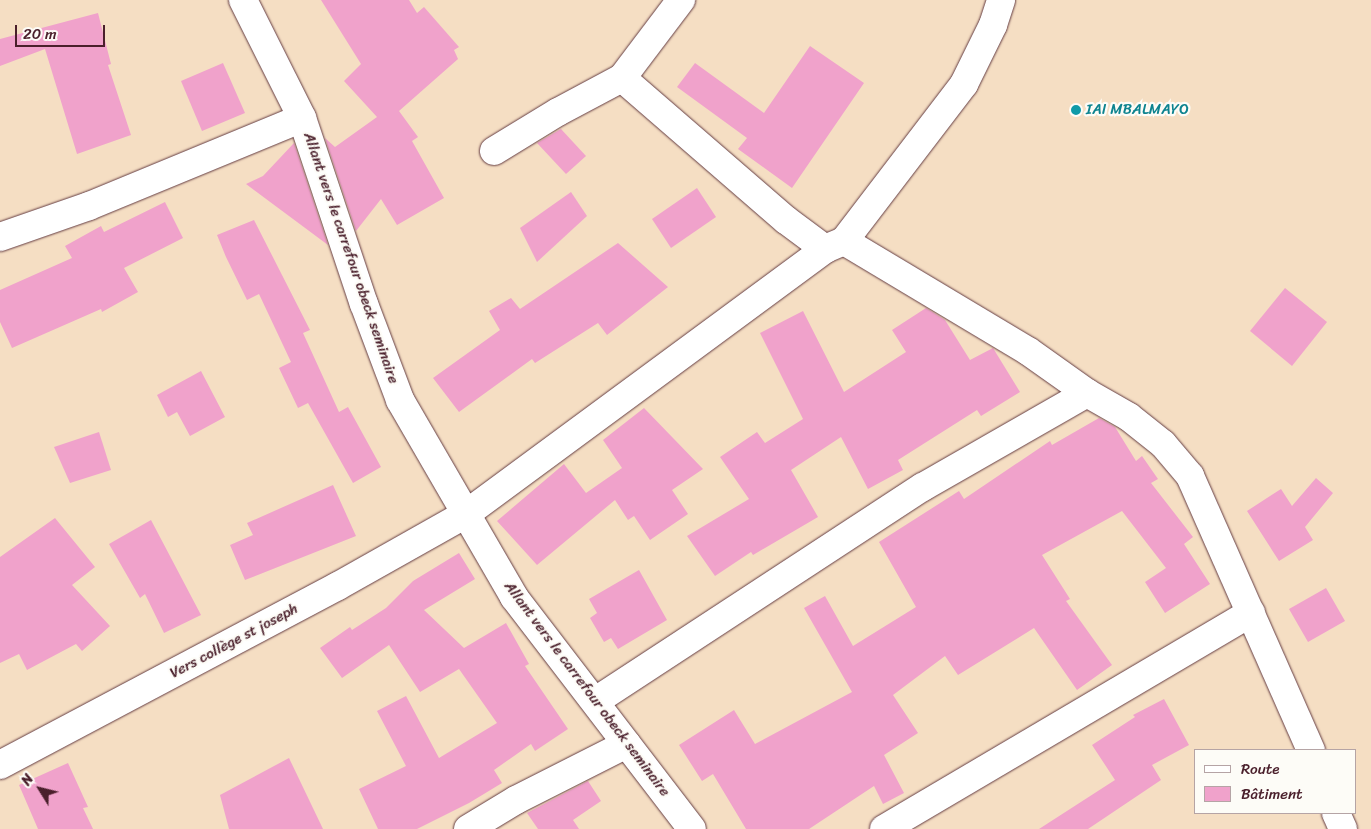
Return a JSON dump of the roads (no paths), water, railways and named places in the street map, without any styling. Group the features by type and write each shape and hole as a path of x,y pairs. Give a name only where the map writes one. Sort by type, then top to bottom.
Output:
{"street":[{"name":"Allant vers le carrefour obeck seminaire","path":"243,0 302,118 364,304 400,400 514,597 596,700 692,829"},
{"path":"494,151 558,112 622,78 680,0"},
{"name":"Vers collège st joseph","path":"0,766 338,586 466,514 835,245 964,84 993,24 1001,0"},
{"path":"622,78 786,220 1028,351 1087,393 1129,417 1163,444 1190,476 1311,749"},
{"path":"0,236 89,206 302,118"},
{"path":"596,700 923,487 1087,393"},
{"path":"884,829 1251,613"},
{"path":"468,829 516,800 627,744"},
{"path":"1336,814 1343,829"}],"place":[{"name":"IAI MBALMAYO","path":"1076,110"}]}
